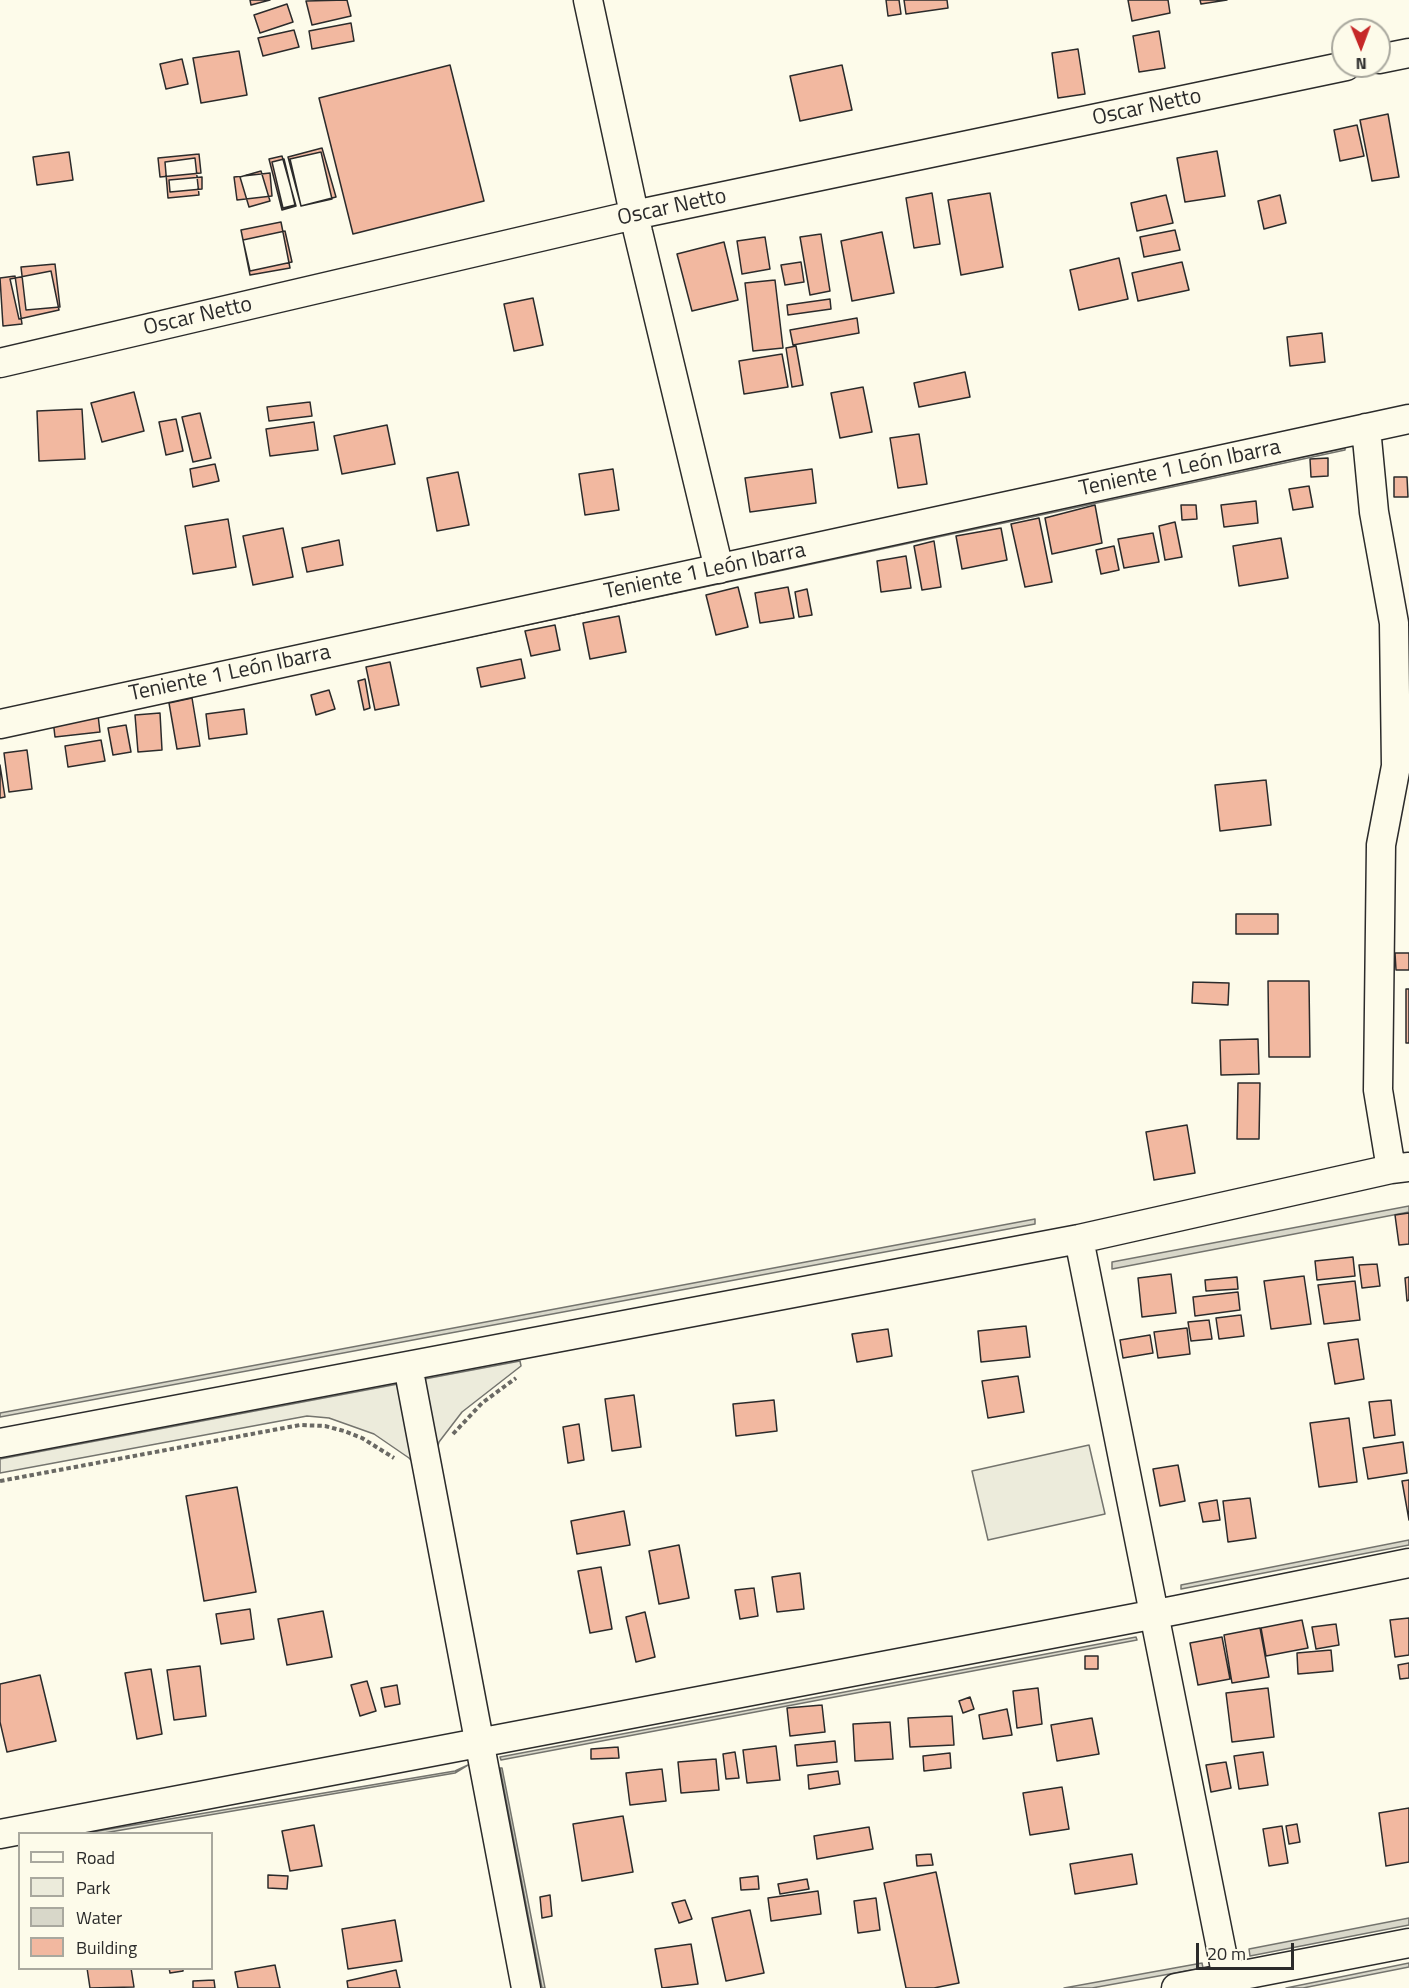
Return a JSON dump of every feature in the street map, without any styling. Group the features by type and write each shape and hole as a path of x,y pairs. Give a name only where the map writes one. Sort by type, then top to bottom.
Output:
{"street":[{"path":"588,0 634,215 718,569"},
{"path":"1391,57 1409,53"},
{"name":"Oscar Netto","path":"0,363 634,215 1331,69"},
{"name":"Teniente 1 León Ibarra","path":"0,724 1409,419"},
{"path":"0,1443 1079,1239 1400,1168 1378,1090 1381,845 1396,766 1394,623 1374,512 1366,428"},
{"path":"1079,1239 1228,1983"},
{"path":"408,1366 526,1988"},
{"path":"0,1834 1155,1614 1409,1563"},
{"path":"1176,1988 1228,1983 1409,1943"}],"path":[{"path":"448,1441 458,1426 482,1403 525,1371"},
{"path":"0,1480 300,1425 325,1426 344,1431 371,1443 398,1461"}],"green space":[{"path":"520,1361 521,1366 462,1412 439,1442 433,1463 421,1471 409,1458 374,1434 329,1418 307,1416 0,1473 0,1459"},
{"path":"1089,1445 1105,1514 988,1540 972,1471"}],"water":[{"path":"1345,448 1345,450 213,692 213,690"},
{"path":"1409,1206 1409,1212 1112,1269 1112,1262"},
{"path":"1035,1219 1035,1224 0,1417 0,1413"},
{"path":"1409,1540 1409,1545 1181,1589 1181,1585"},
{"path":"1136,1637 1137,1640 501,1760 500,1757"},
{"path":"468,1765 455,1773 110,1832 92,1832 455,1771"},
{"path":"500,1768 502,1768 545,1988 542,1988"},
{"path":"1409,1918 1409,1925 1250,1956 1249,1949"},
{"path":"1202,1963 1203,1968 1092,1988 1064,1988"},
{"path":"1409,1963 1409,1967 1303,1988 1286,1988"}],"building":[{"path":"250,0 270,0 251,5"},
{"path":"347,0 351,16 312,25 306,1"},
{"path":"886,0 899,0 901,14 888,16"},
{"path":"904,0 947,0 948,8 906,14"},
{"path":"1128,0 1168,0 1170,13 1132,21"},
{"path":"1200,0 1227,0 1201,4"},
{"path":"287,4 293,22 260,33 254,15"},
{"path":"351,23 354,41 312,49 309,31"},
{"path":"294,30 299,47 263,56 258,38"},
{"path":"1159,31 1165,68 1139,72 1133,36"},
{"path":"1078,49 1085,94 1058,98 1052,53"},
{"path":"239,51 247,95 201,103 193,58"},
{"path":"182,59 188,84 166,89 160,64"},
{"path":"450,65 484,201 353,234 319,98"},
{"path":"842,65 852,110 800,121 790,76"},
{"path":"1388,114 1399,177 1372,181 1360,120"},
{"path":"1357,125 1364,156 1340,161 1334,130"},
{"path":"322,148 336,197 301,206 288,157"},
{"path":"1217,151 1225,196 1185,202 1177,158"},
{"path":"69,152 73,180 37,185 33,157"},
{"path":"321,152 332,199 301,206 290,159"},
{"path":"199,154 201,173 160,177 158,158"},
{"path":"282,156 296,206 282,210 269,159"},
{"path":"195,158 199,195 168,198 165,162"},
{"path":"284,159 295,205 283,208 272,162"},
{"path":"261,171 270,201 249,207 240,177"},
{"path":"270,173 272,196 237,200 234,177"},
{"path":"202,177 202,189 170,192 169,180"},
{"path":"932,193 940,244 914,248 906,198"},
{"path":"990,193 1003,267 961,275 948,200"},
{"path":"1166,195 1173,223 1137,231 1131,203"},
{"path":"1280,195 1286,223 1264,229 1258,201"},
{"path":"281,222 290,268 250,275 241,230"},
{"path":"1175,230 1180,250 1144,257 1140,237"},
{"path":"285,231 292,262 250,271 243,240"},
{"path":"882,232 894,293 852,301 841,241"},
{"path":"821,234 830,291 810,295 800,237"},
{"path":"765,237 770,269 742,274 737,241"},
{"path":"724,242 738,300 692,311 677,254"},
{"path":"1119,258 1128,299 1079,310 1070,270"},
{"path":"801,262 804,282 785,285 781,265"},
{"path":"1182,262 1189,290 1138,301 1132,273"},
{"path":"55,264 60,307 26,310 21,267"},
{"path":"51,271 59,310 19,319 10,279"},
{"path":"15,276 22,324 3,326 0,278"},
{"path":"775,280 783,348 753,351 745,283"},
{"path":"533,298 543,345 514,351 504,304"},
{"path":"830,299 831,309 788,315 787,305"},
{"path":"857,318 859,333 793,345 790,330"},
{"path":"1322,333 1325,362 1290,366 1287,337"},
{"path":"796,346 803,385 792,387 786,348"},
{"path":"782,354 788,387 744,394 739,361"},
{"path":"965,372 970,397 919,407 914,383"},
{"path":"863,387 872,432 840,438 831,393"},
{"path":"134,392 144,431 102,442 91,403"},
{"path":"310,402 312,416 269,421 267,407"},
{"path":"82,409 85,459 39,461 37,411"},
{"path":"200,413 211,458 193,462 182,417"},
{"path":"176,419 183,451 166,455 159,422"},
{"path":"314,422 318,450 270,456 266,429"},
{"path":"387,425 395,464 342,474 334,436"},
{"path":"919,434 927,484 898,488 890,438"},
{"path":"1328,458 1328,476 1311,477 1310,459"},
{"path":"215,464 219,481 193,487 190,469"},
{"path":"613,469 619,510 585,515 579,474"},
{"path":"812,469 816,503 750,512 745,478"},
{"path":"458,472 469,525 437,531 427,478"},
{"path":"1394,477 1407,477 1408,497 1394,497"},
{"path":"1309,486 1313,507 1293,510 1289,489"},
{"path":"1256,501 1258,523 1224,527 1221,505"},
{"path":"1095,505 1102,543 1052,554 1045,518"},
{"path":"1181,505 1196,505 1197,519 1182,520"},
{"path":"1039,518 1052,582 1025,587 1011,524"},
{"path":"228,519 236,567 193,574 185,526"},
{"path":"1175,522 1182,557 1165,560 1159,526"},
{"path":"283,528 293,577 253,585 243,536"},
{"path":"1001,528 1007,560 962,569 956,536"},
{"path":"1153,533 1159,562 1124,568 1118,539"},
{"path":"1281,538 1288,578 1239,586 1233,546"},
{"path":"339,540 343,565 307,572 302,548"},
{"path":"934,541 941,587 922,590 914,546"},
{"path":"1114,546 1119,570 1101,574 1096,550"},
{"path":"906,556 911,588 881,592 877,561"},
{"path":"738,587 748,627 716,635 706,595"},
{"path":"788,587 794,618 760,623 755,593"},
{"path":"807,589 812,615 799,617 795,592"},
{"path":"619,616 626,652 590,659 583,623"},
{"path":"555,625 560,650 531,656 525,631"},
{"path":"521,659 525,678 481,687 477,668"},
{"path":"390,662 399,705 375,710 366,667"},
{"path":"365,679 370,708 364,710 358,681"},
{"path":"329,690 335,709 316,715 311,695"},
{"path":"192,698 200,746 177,749 169,703"},
{"path":"244,709 247,734 209,739 206,714"},
{"path":"160,713 162,750 138,752 135,715"},
{"path":"98,715 100,732 55,737 53,720"},
{"path":"126,725 131,752 113,755 108,728"},
{"path":"101,740 105,761 68,767 65,746"},
{"path":"27,750 32,789 9,792 4,753"},
{"path":"0,765 5,797 0,798"},
{"path":"1266,780 1271,825 1220,831 1215,785"},
{"path":"1236,914 1278,914 1278,934 1236,934"},
{"path":"1395,953 1409,953 1409,970 1396,970"},
{"path":"1268,981 1309,981 1310,1057 1269,1057"},
{"path":"1193,982 1229,983 1228,1005 1192,1003"},
{"path":"1406,989 1409,989 1409,1043 1406,1043"},
{"path":"1258,1039 1259,1074 1221,1075 1220,1040"},
{"path":"1238,1083 1260,1083 1259,1139 1237,1139"},
{"path":"1187,1125 1195,1173 1154,1180 1146,1132"},
{"path":"1409,1213 1409,1244 1399,1245 1395,1215"},
{"path":"1353,1257 1355,1276 1317,1280 1315,1261"},
{"path":"1377,1264 1380,1286 1362,1288 1359,1265"},
{"path":"1171,1274 1176,1313 1142,1317 1138,1278"},
{"path":"1304,1276 1311,1324 1271,1329 1264,1281"},
{"path":"1237,1277 1238,1289 1206,1291 1205,1280"},
{"path":"1409,1277 1409,1300 1407,1301 1405,1278"},
{"path":"1355,1281 1360,1320 1324,1324 1318,1285"},
{"path":"1238,1292 1240,1310 1195,1316 1193,1297"},
{"path":"1241,1315 1244,1336 1219,1339 1216,1318"},
{"path":"1209,1320 1212,1339 1191,1341 1188,1322"},
{"path":"1026,1326 1030,1357 981,1362 978,1331"},
{"path":"1187,1328 1190,1354 1158,1358 1154,1332"},
{"path":"888,1329 892,1356 857,1362 852,1334"},
{"path":"1150,1335 1153,1353 1123,1358 1120,1340"},
{"path":"1358,1339 1364,1379 1335,1384 1328,1343"},
{"path":"1018,1376 1024,1412 988,1418 982,1381"},
{"path":"634,1395 641,1447 612,1451 605,1399"},
{"path":"774,1400 777,1431 736,1436 733,1404"},
{"path":"1391,1400 1395,1435 1374,1438 1369,1402"},
{"path":"1349,1418 1357,1482 1319,1487 1310,1423"},
{"path":"579,1424 584,1460 568,1463 563,1427"},
{"path":"1403,1442 1407,1473 1368,1479 1363,1448"},
{"path":"1178,1465 1185,1501 1160,1506 1153,1469"},
{"path":"1409,1480 1409,1520 1402,1481"},
{"path":"237,1487 256,1592 204,1601 186,1496"},
{"path":"1250,1498 1256,1538 1228,1542 1223,1501"},
{"path":"1217,1500 1220,1520 1203,1522 1199,1503"},
{"path":"624,1511 630,1545 577,1554 571,1521"},
{"path":"679,1545 689,1598 659,1604 649,1551"},
{"path":"601,1567 612,1629 590,1633 578,1571"},
{"path":"800,1573 804,1609 777,1612 772,1577"},
{"path":"754,1588 758,1616 740,1619 735,1590"},
{"path":"250,1609 254,1639 221,1644 216,1614"},
{"path":"323,1611 332,1657 287,1665 278,1619"},
{"path":"645,1612 655,1657 636,1662 626,1617"},
{"path":"1409,1618 1409,1655 1395,1657 1390,1620"},
{"path":"1302,1620 1308,1648 1266,1656 1261,1628"},
{"path":"1336,1624 1339,1645 1316,1649 1312,1627"},
{"path":"1260,1628 1269,1677 1232,1683 1224,1635"},
{"path":"1222,1637 1230,1679 1198,1685 1190,1643"},
{"path":"1331,1650 1333,1671 1298,1674 1297,1653"},
{"path":"1085,1656 1098,1656 1098,1669 1085,1669"},
{"path":"1409,1663 1409,1678 1400,1679 1398,1665"},
{"path":"200,1666 206,1716 174,1720 167,1670"},
{"path":"151,1669 162,1734 137,1739 125,1673"},
{"path":"40,1675 56,1741 7,1752 0,1722 0,1684"},
{"path":"367,1681 376,1711 360,1716 351,1685"},
{"path":"397,1685 400,1704 385,1707 381,1688"},
{"path":"1038,1688 1042,1724 1017,1728 1013,1691"},
{"path":"1268,1688 1274,1737 1232,1742 1226,1693"},
{"path":"970,1697 974,1709 963,1713 959,1701"},
{"path":"822,1705 825,1732 790,1736 787,1708"},
{"path":"1007,1709 1012,1735 983,1739 979,1715"},
{"path":"952,1716 954,1745 910,1747 908,1718"},
{"path":"1092,1718 1099,1754 1057,1761 1051,1725"},
{"path":"890,1722 893,1759 855,1761 853,1724"},
{"path":"835,1741 837,1762 797,1766 795,1745"},
{"path":"776,1746 780,1780 747,1783 743,1750"},
{"path":"618,1747 619,1758 591,1759 591,1749"},
{"path":"735,1752 739,1778 726,1779 723,1754"},
{"path":"1263,1752 1268,1785 1239,1789 1234,1756"},
{"path":"950,1753 951,1768 924,1771 923,1756"},
{"path":"716,1759 719,1790 681,1793 678,1762"},
{"path":"1226,1762 1231,1788 1211,1792 1206,1765"},
{"path":"662,1769 666,1801 630,1805 626,1773"},
{"path":"838,1771 840,1784 809,1789 808,1775"},
{"path":"1062,1787 1069,1829 1030,1835 1023,1793"},
{"path":"1409,1808 1409,1862 1386,1866 1379,1813"},
{"path":"623,1816 633,1872 582,1881 573,1824"},
{"path":"1297,1824 1300,1842 1289,1844 1286,1826"},
{"path":"314,1825 322,1866 290,1871 282,1831"},
{"path":"1282,1826 1288,1863 1269,1866 1263,1829"},
{"path":"869,1827 873,1849 817,1859 814,1836"},
{"path":"931,1854 933,1865 917,1866 916,1855"},
{"path":"1132,1854 1137,1884 1075,1894 1070,1864"},
{"path":"936,1872 959,1983 934,1988 906,1988 884,1883"},
{"path":"268,1875 288,1876 287,1889 268,1888"},
{"path":"758,1876 759,1889 741,1890 740,1878"},
{"path":"807,1879 809,1889 780,1894 778,1884"},
{"path":"818,1891 821,1914 771,1921 768,1898"},
{"path":"550,1895 552,1916 542,1918 540,1897"},
{"path":"876,1898 880,1930 858,1933 854,1901"},
{"path":"685,1900 692,1919 679,1923 672,1903"},
{"path":"750,1910 764,1973 726,1981 712,1918"},
{"path":"395,1920 402,1961 348,1969 342,1929"},
{"path":"691,1944 698,1984 662,1988 655,1949"},
{"path":"275,1965 280,1988 238,1988 235,1972"},
{"path":"87,1970 131,1970 134,1987 90,1988"},
{"path":"169,1970 183,1970 183,1971 170,1973"},
{"path":"396,1970 400,1988 348,1988 347,1981"},
{"path":"214,1980 215,1988 193,1988 193,1981"}]}
